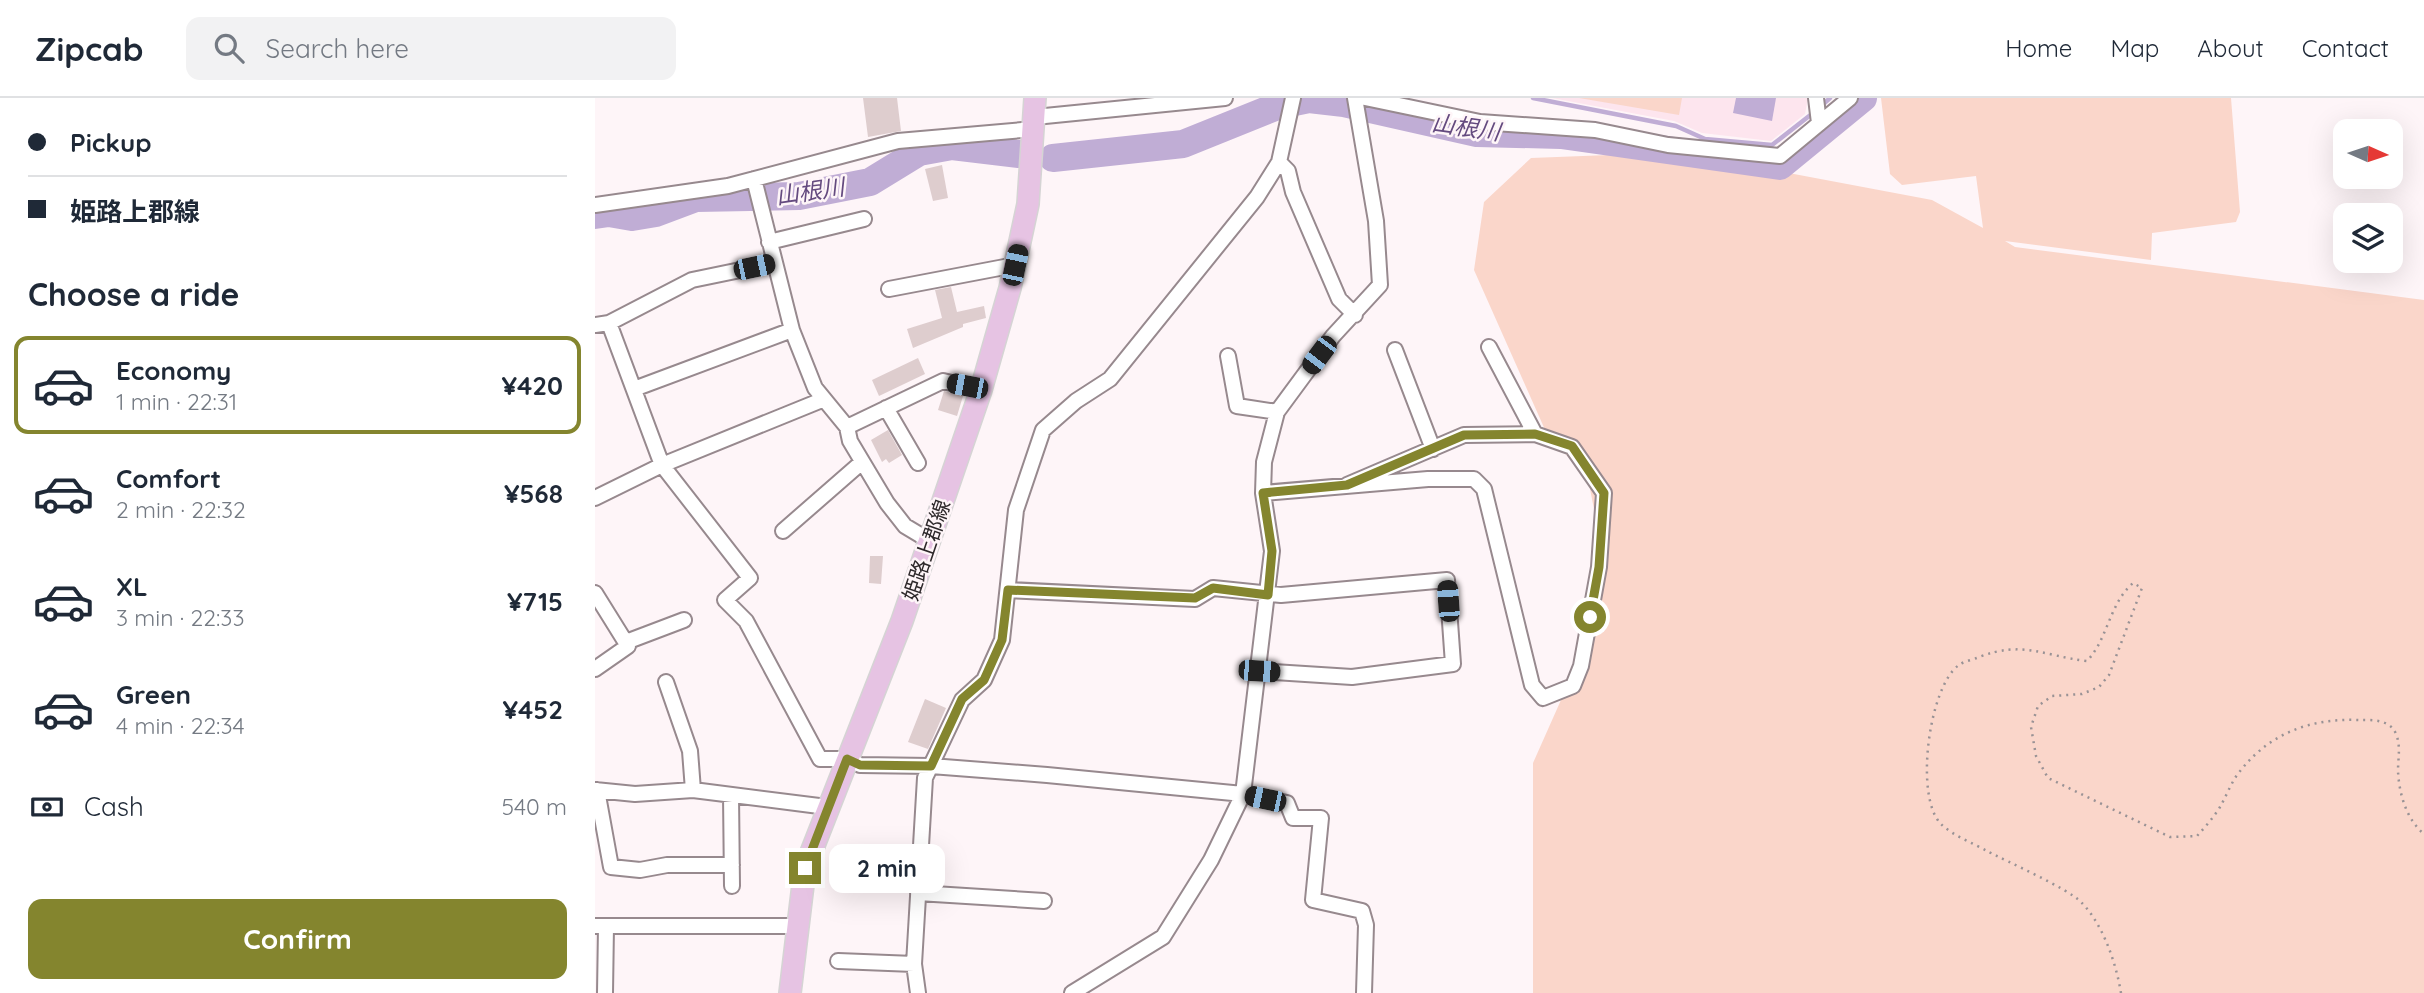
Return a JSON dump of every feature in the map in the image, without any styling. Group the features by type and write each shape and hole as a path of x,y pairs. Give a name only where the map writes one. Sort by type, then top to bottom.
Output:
{"main road":[{"name":"姫路上郡線","path":"790,993 805,868 930,541 981,390 1015,265 1028,204 1035,115"}],"street":[{"path":"595,205 728,186 898,141 1035,115 1224,98"},
{"path":"1072,993 1163,937 1211,860 1243,794 1272,551 1263,493 1264,462 1277,412 1333,336 1380,285 1381,266 1355,98"},
{"path":"1365,98 1480,122 1595,130 1668,145 1780,156 1850,98"},
{"path":"1816,99 1819,123"},
{"path":"918,993 914,964 925,778 962,699 984,680 1002,640 1016,510 1043,430 1076,401 1110,379 1257,197 1279,162 1293,104"},
{"path":"1279,162 1288,171 1293,192 1339,299 1355,315"},
{"path":"754,179 792,330 822,400 847,427 850,441 862,462 905,527 930,541"},
{"path":"769,242 864,219"},
{"path":"774,263 692,280 602,324 633,390 662,465 750,578 725,600 746,621 820,759 847,759 860,765 931,766 1243,794 1287,803 1293,818 1321,818 1313,900 1362,911 1366,925 1364,993"},
{"path":"889,289 1015,265"},
{"path":"633,390 792,330"},
{"path":"1489,347 1535,434"},
{"path":"1395,350 1433,449"},
{"path":"1229,356 1237,406 1277,412"},
{"path":"847,427 943,381 981,390"},
{"path":"595,498 662,465 822,400"},
{"path":"886,408 918,463"},
{"path":"1263,493 1347,485 1474,479 1484,489 1531,685 1543,698 1573,686 1581,666 1599,567 1604,493 1572,446 1535,434 1464,435 1347,485"},
{"path":"783,531 862,462"},
{"path":"1008,590 1195,598 1213,588 1268,595 1447,580 1453,664 1352,677 1259,671"},
{"path":"595,593 628,646 595,669"},
{"path":"626,642 684,620"},
{"path":"666,682 690,751 692,790"},
{"path":"732,865 667,864 640,870 611,867 596,790 635,794 692,790 827,807"},
{"path":"731,795 732,886"},
{"path":"918,893 1044,901"},
{"path":"605,993 601,926 796,926"},
{"path":"838,961 914,964"}],"path":[{"path":"2121,993 2116,965 2080,901 1941,824 1928,798 1925,764 1940,696 1958,665 1994,651 2020,647 2087,661 2100,647 2124,591 2133,583 2142,588 2109,675 2099,687 2082,694 2052,696 2038,706 2031,727 2036,756 2048,778 2170,837 2197,836 2218,810 2239,771 2257,752 2284,734 2313,723 2339,719 2385,722 2395,731 2399,744 2402,797 2410,818 2424,834"}],"shaded area":[{"path":"1552,98 1808,98 1805,114 1771,141 1702,133 1674,121"},
{"path":"1579,98 1682,98 1679,115"},
{"path":"1736,98 1776,98 1772,121 1733,113"},
{"path":"1881,98 2231,98 2240,212 2236,222 2152,233 2151,260 2005,241 2015,247 2424,300 2424,993 1533,993 1533,763 1585,646 1605,564 1588,479 1546,432 1474,270 1484,202 1531,158 1661,153 1703,157 1932,200 1983,228 1976,176 1902,185 1890,174"}],"building":[{"path":"863,98 897,98 901,131 868,137"},
{"path":"942,165 948,198 933,201 925,169"},
{"path":"951,287 957,312 984,306 986,318 963,324 963,327 913,348 907,329 942,318 935,290"},
{"path":"918,358 925,374 879,396 872,380"},
{"path":"944,391 963,396 957,416 938,410"},
{"path":"888,430 902,455 889,463 886,459 882,462 871,440"},
{"path":"870,556 883,556 881,584 869,583"},
{"path":"925,699 946,708 928,749 908,742"}],"waterway":[{"path":"1533,98 1676,126 1705,139 1772,145 1813,113"},
{"path":"1820,107 1830,98"},
{"name":"山根川","path":"1053,158 1183,144 1280,105 1309,99 1344,103 1477,133 1561,135 1780,166 1863,98"},
{"name":"山根川","path":"595,215 609,213 632,217 656,213 696,198 799,196 870,182 919,152 952,146 1019,154"}],"route":[{"path":"805,868 847,759 860,765 931,766 962,699 984,680 1002,640 1008,590 1195,598 1213,588 1268,595 1272,551 1263,493 1347,485 1464,435 1535,434 1572,446 1604,493 1599,567 1590,617"}]}
